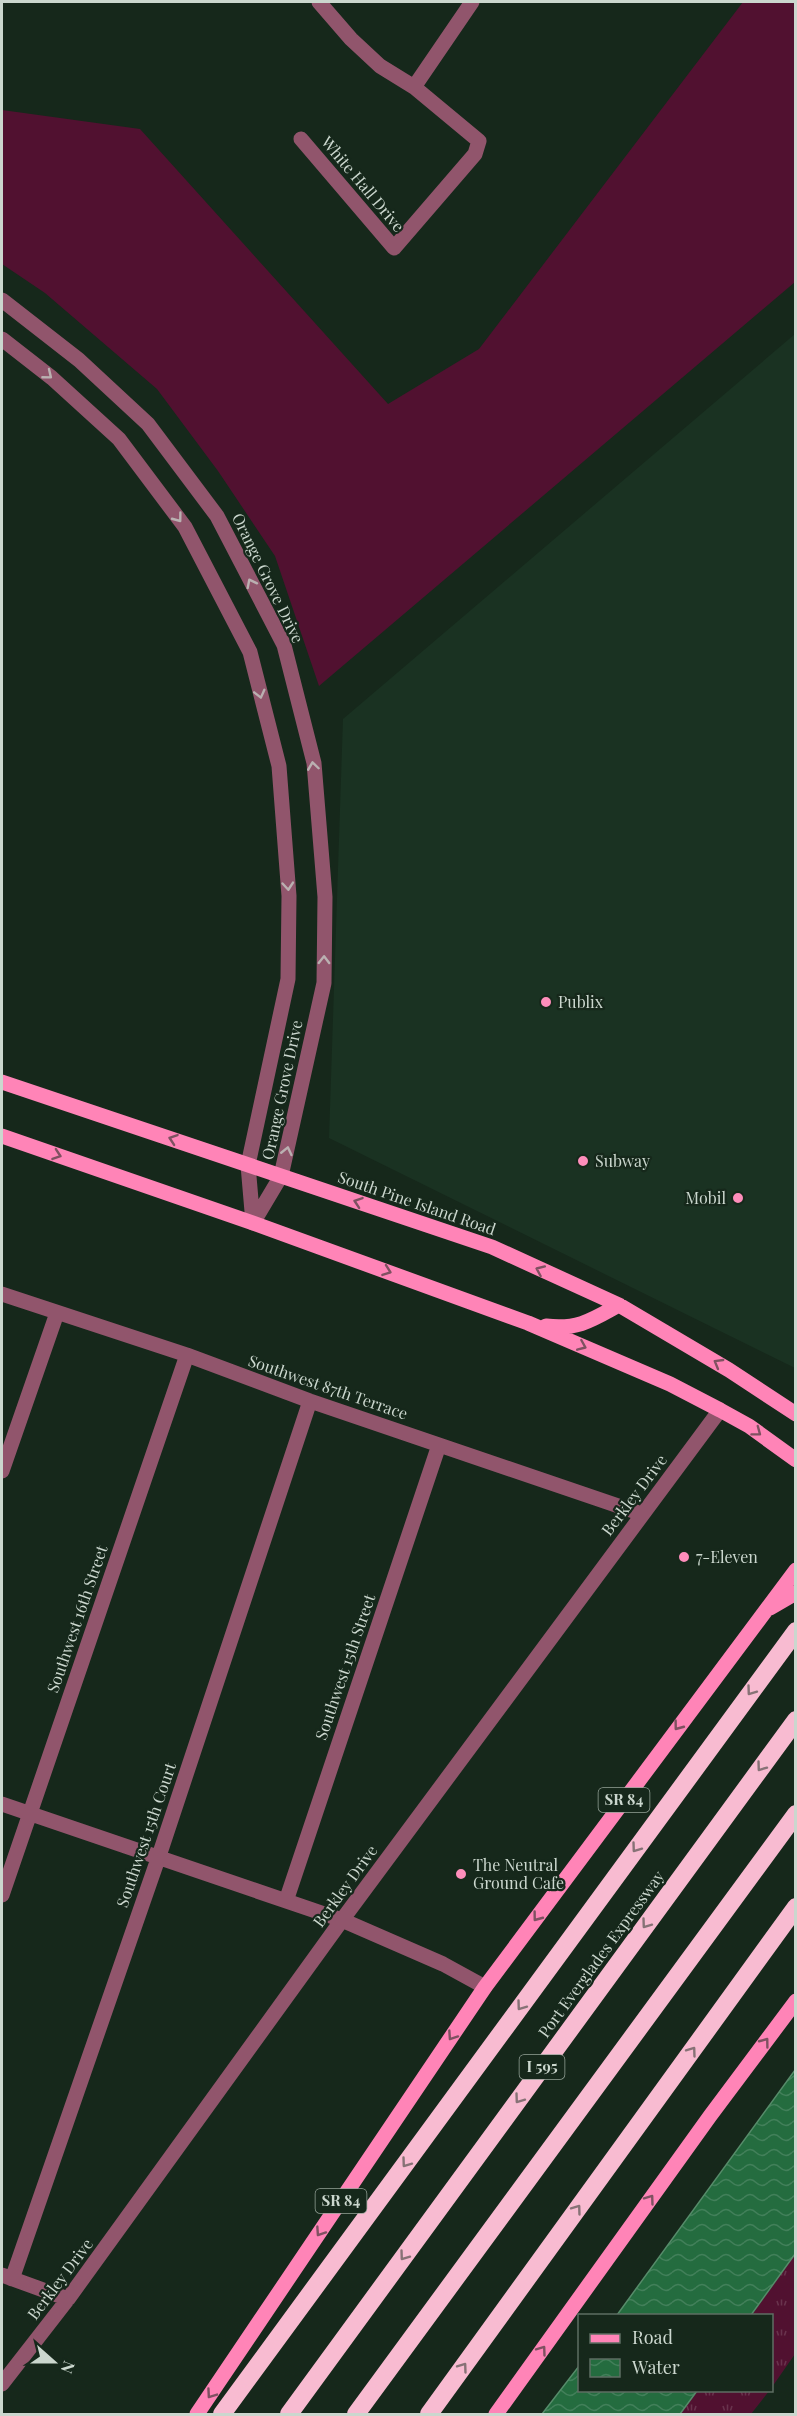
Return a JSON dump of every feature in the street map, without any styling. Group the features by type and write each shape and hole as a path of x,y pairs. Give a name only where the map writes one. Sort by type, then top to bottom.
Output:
{"highway":[{"path":"222,2415 791,1637"},
{"name":"Port Everglades Expressway","path":"289,2415 795,1719"},
{"path":"356,2415 795,1814"},
{"path":"429,2415 795,1907"}],"main road":[{"name":"South Pine Island Road","path":"2,1082 492,1247 619,1305 729,1370 795,1413"},
{"path":"2,1136 253,1223 528,1323 670,1384 749,1426 795,1460"},
{"path":"528,1323 565,1328 590,1322 619,1305"},
{"name":"SR 84","path":"196,2415 485,1987 795,1570"},
{"path":"763,1612 795,1593"},
{"path":"496,2415 795,2001"}],"street":[{"name":"White Hall Drive","path":"301,139 394,248 475,154 479,141 414,87 380,66 351,39 319,2"},
{"path":"414,87 472,2"},
{"name":"Orange Grove Drive","path":"2,300 79,360 148,424 217,516 284,645 314,763 325,897 324,983 281,1176 253,1223"},
{"name":"Orange Grove Drive","path":"2,339 52,378 119,439 185,527 250,652 279,766 289,896 288,979 248,1165 253,1223"},
{"name":"Southwest 87th Terrace","path":"2,1294 642,1514"},
{"path":"2,1471 57,1313"},
{"name":"Southwest 16th Street","path":"2,1895 187,1356"},
{"name":"Southwest 15th Court","path":"7,2277 159,1856 310,1401"},
{"name":"Berkley Drive","path":"2,2384 68,2299 342,1920 720,1410"},
{"name":"Southwest 15th Street","path":"286,1901 439,1445"},
{"path":"2,1804 342,1920 443,1964 485,1987"},
{"path":"7,2277 68,2299"}],"shaded area":[{"path":"795,334 795,1368 329,1138 343,719"}],"green space":[{"path":"743,2 795,2 795,282 319,686 275,556 218,471 157,389 45,293 2,264 2,110 140,129 388,404 479,349"},
{"path":"795,2254 795,2354 773,2386 773,2314 752,2314"},
{"path":"696,2392 768,2392 751,2414 680,2414"}],"water":[{"path":"795,2070 795,2254 752,2314 618,2314"},
{"path":"578,2367 578,2392 696,2392 680,2414 542,2414"}],"place":[{"name":"Publix","path":"546,1002"},
{"name":"Subway","path":"583,1161"},
{"name":"Mobil","path":"738,1198"},
{"name":"7-Eleven","path":"684,1557"},
{"name":"The Neutral Ground Cafe","path":"461,1874"}]}
